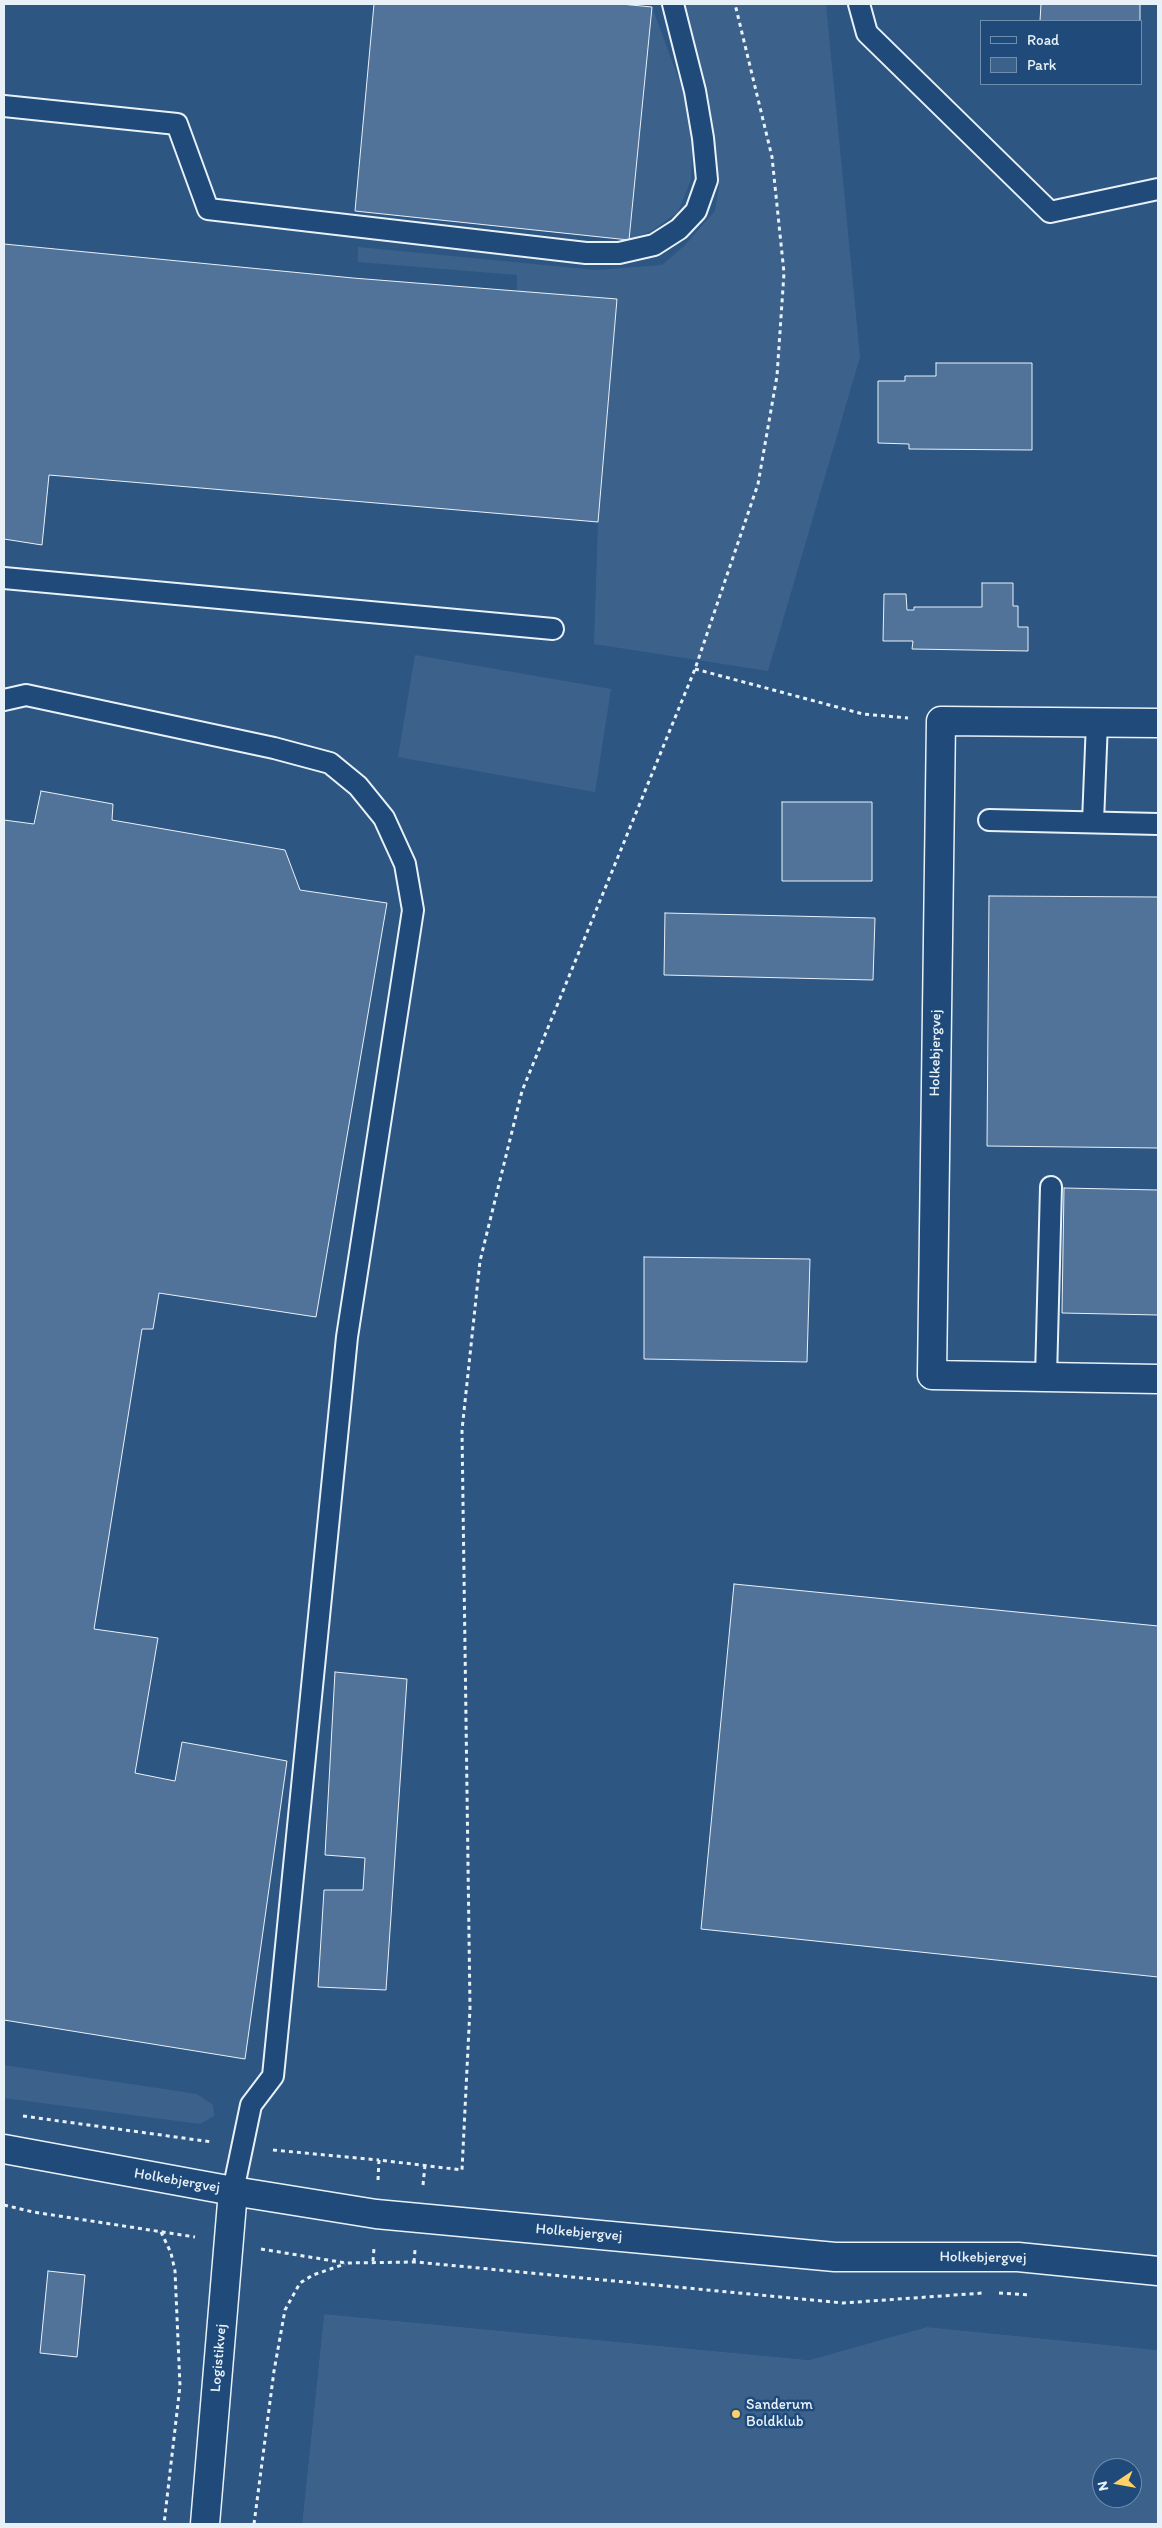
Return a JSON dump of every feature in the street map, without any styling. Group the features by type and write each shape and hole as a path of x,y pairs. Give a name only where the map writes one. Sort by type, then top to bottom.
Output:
{"street":[{"path":"941,722 1158,722"},
{"name":"Holkebjergvej","path":"941,722 932,1375 1158,1379"},
{"name":"Holkebjergvej","path":"4,2149 233,2191 376,2214 835,2257 1018,2257 1158,2272"},
{"name":"Logistikvej","path":"205,2524 233,2191"}],"lane":[{"path":"4,106 177,124 208,209 586,253 619,253 654,245 679,229 696,211 706,180 703,138 695,91 673,4"},
{"path":"859,4 867,33 1050,212 1158,189"},
{"path":"4,578 553,629"},
{"path":"4,700 26,695 274,748 330,763 358,786 384,818 405,864 413,910 347,1337 273,2076 251,2105 233,2191"},
{"path":"1093,822 1096,722"},
{"path":"989,820 1158,824"},
{"path":"1046,1377 1051,1187"}],"path":[{"path":"462,2170 470,2008 462,1430 480,1262 522,1091 695,669 758,484 777,376 784,273 772,157 735,4"},
{"path":"695,669 863,714 941,722"},
{"path":"14,2114 241,2146 379,2160"},
{"path":"4,2205 33,2212 346,2263 374,2261 416,2262 843,2303 992,2293 1035,2295"},
{"path":"160,2232 171,2253 175,2272 180,2386 164,2524"},
{"path":"254,2524 274,2371 285,2310 300,2284 313,2275 346,2263"}],"shaded area":[{"path":"4,4 1158,4 1158,2350 927,2327 809,2360 324,2314 302,2524 4,2524"}],"green space":[{"path":"683,4 826,4 860,357 768,671 594,644 598,522 617,299 517,291 517,275 358,262 358,247 596,270 662,265 684,246 715,211 719,186 710,114"},
{"path":"652,7 685,96 693,136 691,180 678,212 653,230 629,240"},
{"path":"415,655 611,689 595,792 398,757"},
{"path":"4,2065 197,2094 213,2105 214,2116 200,2124 4,2098"},
{"name":"Sanderum Boldklub","path":"324,2314 809,2360 927,2327 1158,2350 1158,2524 302,2524"}],"building":[{"path":"374,4 621,4 652,7 629,240 355,211"},
{"path":"1041,4 1140,4 1140,20 1040,20"},
{"path":"4,244 353,278 617,299 598,522 49,475 42,545 4,539"},
{"path":"936,363 1032,363 1032,450 909,449 909,444 878,443 878,381 905,381 905,376 936,376"},
{"path":"982,583 1013,583 1013,606 1018,606 1018,627 1028,627 1028,651 912,649 913,641 883,641 884,594 906,594 907,610 914,610 914,607 982,607"},
{"path":"41,791 113,804 112,820 285,850 300,890 387,903 316,1317 159,1293 153,1329 142,1329 94,1629 158,1638 135,1773 175,1781 182,1742 287,1761 245,2059 4,2020 4,820 34,824"},
{"path":"782,802 872,802 872,881 782,881"},
{"path":"989,896 1158,897 1158,1148 987,1146"},
{"path":"665,913 875,918 873,980 664,975"},
{"path":"1064,1188 1158,1190 1158,1315 1062,1313"},
{"path":"644,1257 810,1259 807,1362 644,1359"},
{"path":"734,1584 1158,1626 1158,1977 701,1929"},
{"path":"335,1672 407,1679 386,1990 318,1987 324,1890 363,1890 365,1858 325,1855"},
{"path":"48,2271 85,2275 77,2357 40,2353"}],"place":[{"name":"Sanderum Boldklub","path":"736,2414"}]}
